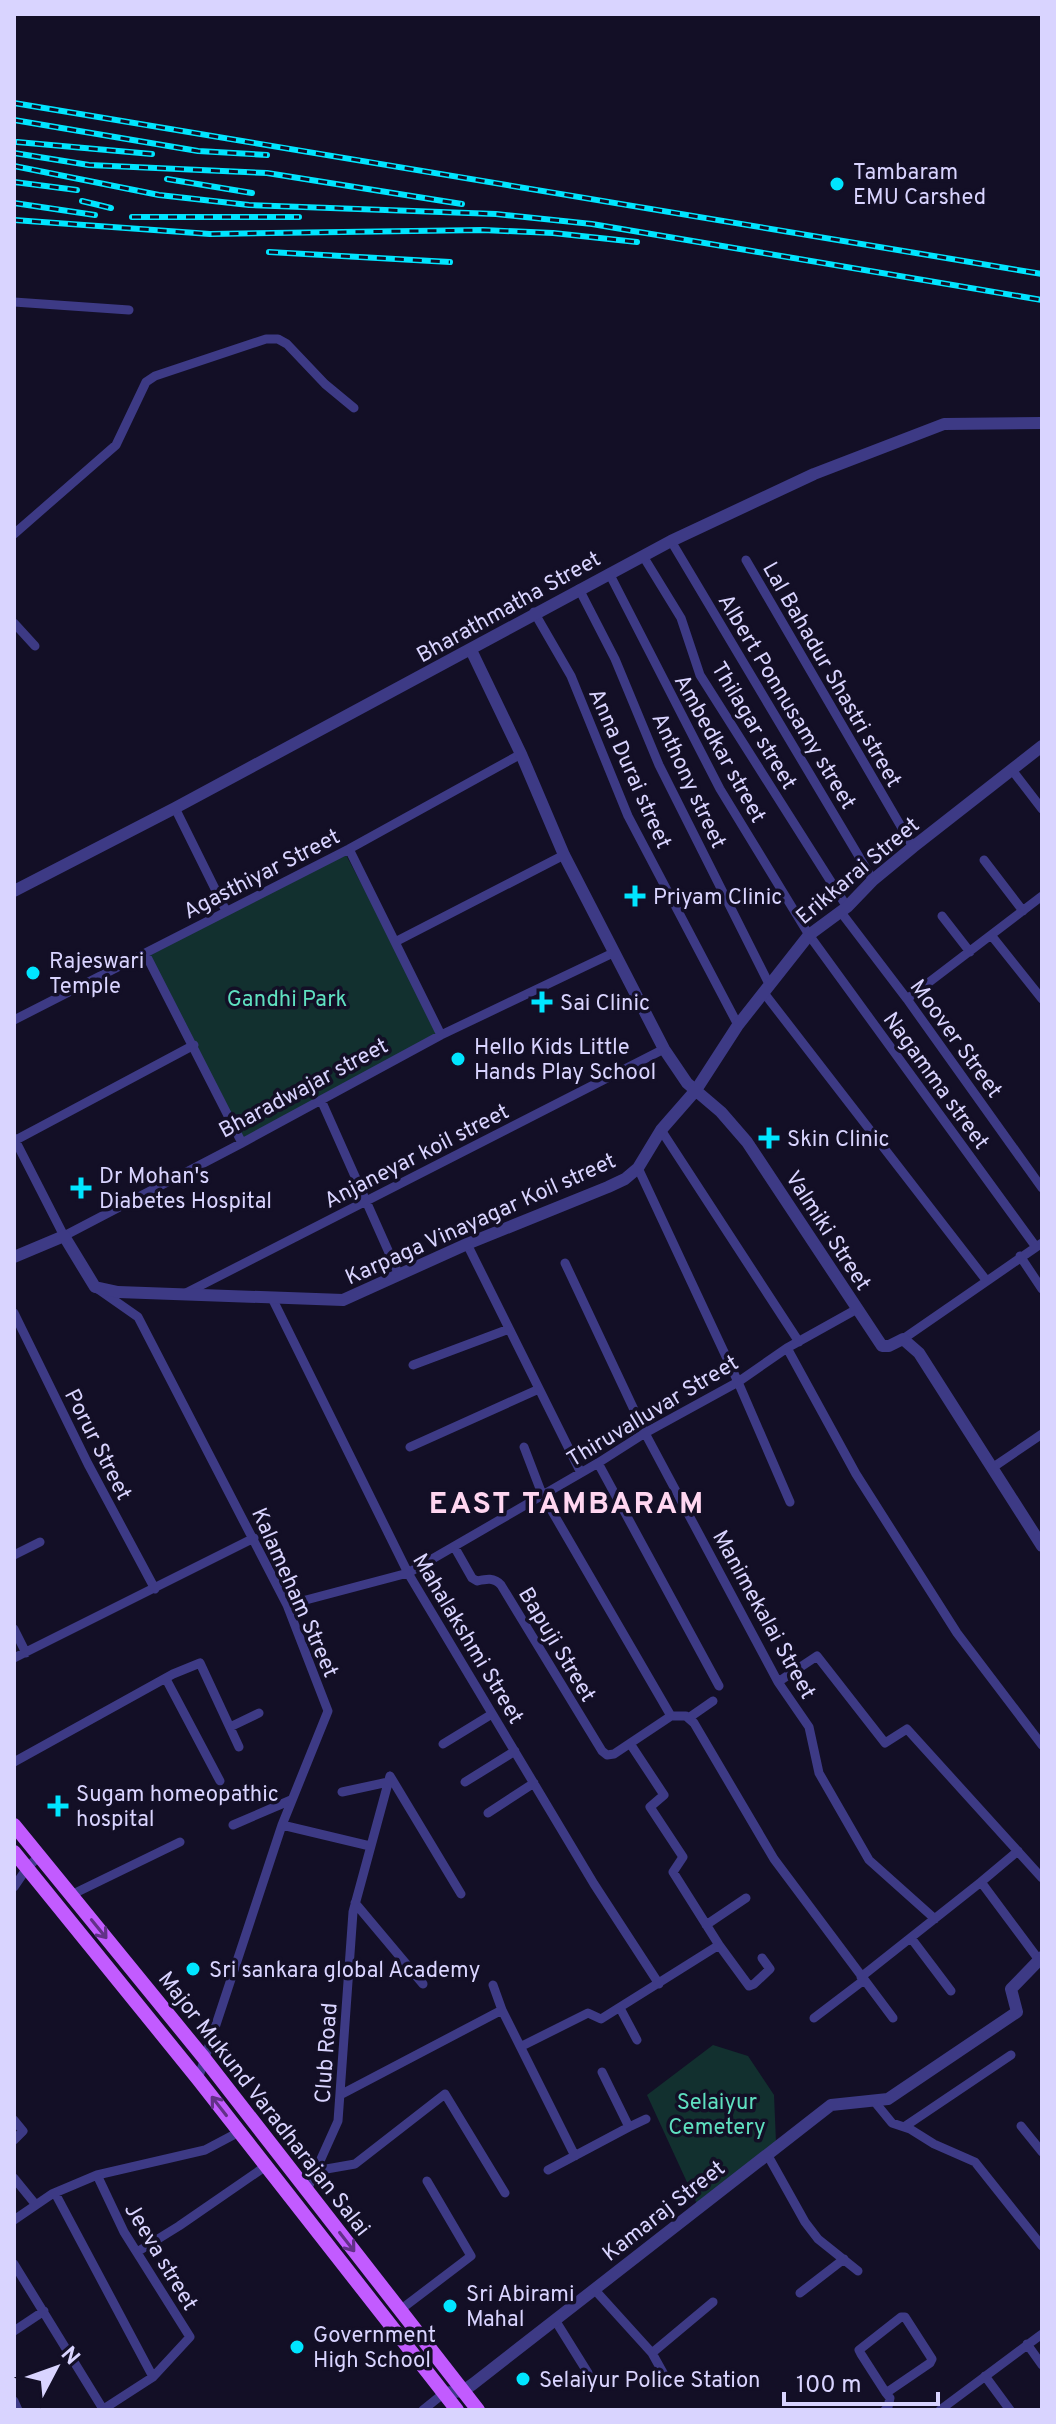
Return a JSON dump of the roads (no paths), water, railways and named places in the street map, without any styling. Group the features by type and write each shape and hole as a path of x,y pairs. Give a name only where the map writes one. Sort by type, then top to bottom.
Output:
{"main road":[{"name":"Major Mukund Varadharajan Salai","path":"14,1825 204,2058 478,2410"},
{"name":"Major Mukund Varadharajan Salai","path":"14,1852 198,2079 457,2410"}],"street":[{"path":"14,302 129,310"},
{"path":"14,534 116,445 140,390 155,376 266,339 278,339 354,408"},
{"name":"Bharathmatha Street","path":"14,891 471,650 534,612 671,541 814,474 944,424 1042,423"},
{"name":"Albert Ponnusamy street","path":"671,541 873,880"},
{"name":"Thilagar street","path":"643,556 681,618 700,675 844,909"},
{"name":"Lal Bahadur Shastri street","path":"746,560 913,847"},
{"name":"Ambedkar street","path":"609,573 720,789 809,935"},
{"name":"Anthony street","path":"579,589 615,659 670,787 767,989 986,1280"},
{"name":"Anna Durai street","path":"534,612 571,676 628,816 738,1025"},
{"path":"14,623 35,646"},
{"name":"Valmiki Street","path":"471,650 521,754 564,855 677,1072 721,1112 747,1142 882,1346 903,1339"},
{"name":"Erikkarai Street","path":"696,1090 738,1025 809,935 844,909 913,847 1042,746"},
{"name":"Agasthiyar Street","path":"14,1020 349,849 521,754"},
{"path":"1012,770 1042,809"},
{"path":"175,808 226,911"},
{"path":"349,849 441,1035"},
{"path":"395,942 564,855"},
{"path":"984,860 1023,911"},
{"path":"907,999 1042,896"},
{"name":"Moover Street","path":"844,909 1042,1188"},
{"path":"942,916 970,952"},
{"name":"Nagamma street","path":"809,935 1039,1245"},
{"path":"991,935 1042,999"},
{"path":"145,953 242,1143"},
{"name":"Bharadwajar street","path":"14,1257 64,1236 441,1035 613,953"},
{"path":"95,1287 64,1236 14,1140 194,1045"},
{"name":"Anjaneyar koil street","path":"184,1294 664,1049"},
{"name":"Karpaga Vinayagar Koil street","path":"95,1287 118,1292 343,1300 467,1244 625,1179 638,1168 661,1130 696,1090"},
{"path":"321,1100 399,1275"},
{"path":"661,1130 799,1342"},
{"path":"638,1168 790,1502"},
{"path":"467,1244 581,1473"},
{"path":"1039,1245 903,1339 919,1353 1042,1546"},
{"path":"1020,1256 1042,1289"},
{"name":"Manimekalai Street","path":"565,1263 645,1433 778,1682 809,1727 819,1773 869,1860 935,1919"},
{"name":"Kalameham Street","path":"95,1287 138,1317 287,1605 328,1711 282,1825 198,2079"},
{"name":"Mahalakshmi Street","path":"272,1298 408,1573 659,1984"},
{"name":"Thiruvalluvar Street","path":"287,1605 408,1573 645,1433 738,1382 787,1348 857,1309"},
{"name":"Porur Street","path":"14,1313 88,1464 155,1589"},
{"path":"413,1365 509,1329"},
{"path":"787,1348 856,1474 957,1633 1042,1745"},
{"path":"410,1447 539,1389"},
{"path":"992,1468 1042,1434"},
{"path":"524,1447 542,1494 671,1716"},
{"path":"598,1463 719,1686"},
{"path":"14,1658 254,1538"},
{"path":"14,1555 40,1542"},
{"name":"Bapuji Street","path":"455,1548 472,1578 497,1581 501,1585 602,1751 607,1755 614,1754 631,1745"},
{"path":"14,1629 26,1653"},
{"path":"778,1682 817,1656 885,1743 907,1729 1042,1878"},
{"path":"14,1762 196,1663 202,1664 239,1747"},
{"path":"166,1679 220,1781"},
{"path":"713,1701 690,1717 671,1716 631,1745 663,1793 650,1807 683,1857 673,1872 744,1982 751,1986 769,1971 770,1967 762,1958"},
{"path":"230,1727 259,1713"},
{"path":"443,1744 492,1714"},
{"path":"690,1717 774,1859 893,2018"},
{"path":"465,1782 515,1751"},
{"path":"342,1792 389,1779 461,1894"},
{"name":"Club Road","path":"307,2190 338,2121 354,1907 389,1779"},
{"path":"488,1813 534,1783"},
{"path":"233,1825 291,1800"},
{"path":"282,1825 370,1846"},
{"path":"71,1895 180,1842"},
{"path":"814,2018 1018,1851"},
{"path":"14,1887 39,1856"},
{"path":"981,1882 1040,1959"},
{"path":"706,1925 746,1898"},
{"path":"354,1907 423,1984"},
{"path":"911,1938 951,1991"},
{"path":"522,2046 588,2013 601,2019 719,1945"},
{"name":"Kamaraj Street","path":"463,2391 831,2105 888,2099 1017,2012 1011,1989 1040,1959"},
{"path":"493,1985 502,2010 575,2156"},
{"path":"620,2008 637,2040"},
{"path":"340,2095 502,2010"},
{"path":"904,2127 1011,2055"},
{"path":"602,2072 629,2127"},
{"path":"315,2171 355,2164 445,2094 505,2193"},
{"path":"874,2101 892,2123 975,2162 1042,2246"},
{"path":"548,2170 646,2119"},
{"path":"14,2120 23,2131 14,2140"},
{"path":"1021,2126 1042,2152"},
{"path":"14,2220 55,2193 97,2175 205,2150 239,2132"},
{"path":"767,2154 805,2222 818,2239 858,2271"},
{"path":"137,2252 266,2166"},
{"name":"Jeeva street","path":"97,2175 108,2203 190,2337 153,2377 102,2410"},
{"path":"14,2178 36,2205"},
{"path":"400,2310 471,2256 427,2181"},
{"path":"55,2193 153,2377"},
{"path":"800,2293 844,2259"},
{"path":"14,2264 102,2410"},
{"path":"594,2289 652,2353 667,2380"},
{"path":"652,2353 713,2302"},
{"path":"14,2331 44,2311"},
{"path":"885,2410 890,2403 886,2393 859,2350 905,2317 932,2359 886,2393"},
{"path":"555,2320 588,2373"},
{"path":"940,2410 1042,2334"},
{"path":"1027,2344 1042,2365"},
{"path":"985,2376 1010,2410"},
{"path":"423,2410 444,2393 463,2391"},
{"path":"14,2401 18,2410"}],"railway":[{"path":"14,103 1042,274"},
{"path":"14,120 198,151 267,155"},
{"path":"17,142 152,154"},
{"path":"14,153 89,165 267,173 462,204"},
{"path":"14,166 159,195 249,205 496,214 592,224 1042,300"},
{"path":"167,179 252,193"},
{"path":"14,182 77,190"},
{"path":"82,201 111,208"},
{"path":"14,203 95,215"},
{"path":"132,217 299,217"},
{"path":"14,220 210,234 483,230 553,233 637,242"},
{"path":"269,252 450,262"}],"place":[{"name":"Tambaram EMU Carshed","path":"837,184"},
{"name":"Priyam Clinic","path":"635,896"},
{"name":"Rajeswari Temple","path":"33,973"},
{"name":"Sai Clinic","path":"542,1002"},
{"name":"Hello Kids Little Hands Play School","path":"458,1059"},
{"name":"Skin Clinic","path":"769,1138"},
{"name":"Dr Mohan's Diabetes Hospital","path":"81,1188"},
{"name":"Sugam homeopathic hospital","path":"58,1806"},
{"name":"Sri sankara global Academy","path":"193,1969"},
{"name":"Sri Abirami Mahal","path":"450,2306"},
{"name":"Government High School","path":"297,2347"},
{"name":"Selaiyur Police Station","path":"523,2379"}],"district":[{"name":"EAST TAMBARAM","path":"567,1503"}],"park label":[{"name":"Gandhi Park","path":"287,998"},
{"name":"Selaiyur Cemetery","path":"717,2114"}]}
